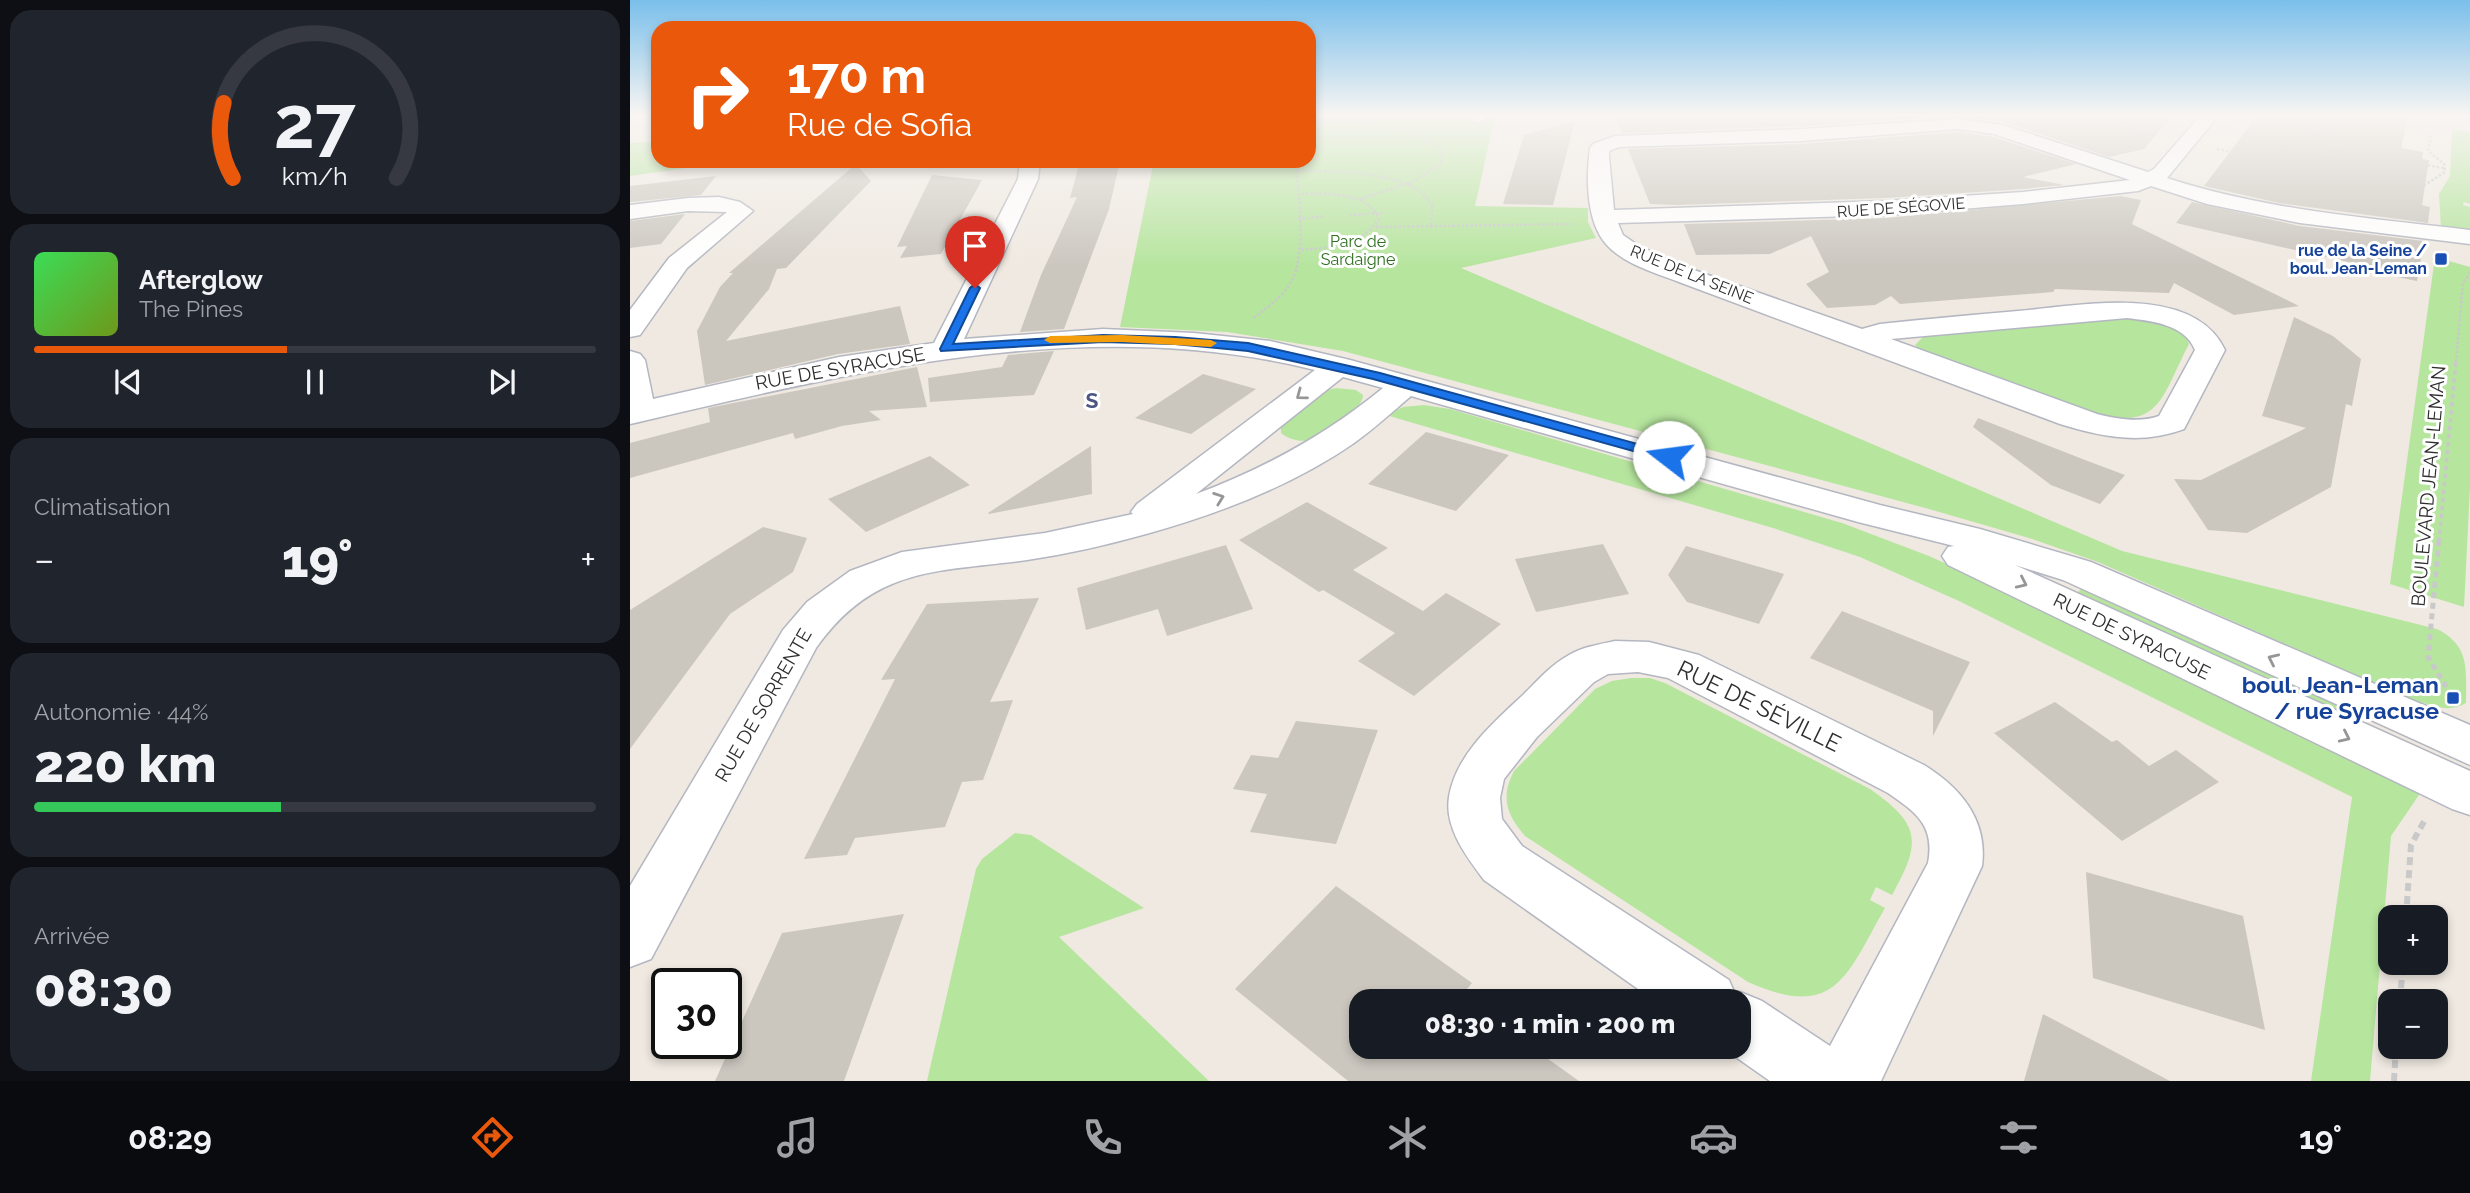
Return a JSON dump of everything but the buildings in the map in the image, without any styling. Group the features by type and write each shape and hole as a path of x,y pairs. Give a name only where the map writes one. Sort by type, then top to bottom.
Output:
{"street":[{"path":"1600,166 1604,217"},
{"path":"2110,166 2207,198 2300,216 2470,237"},
{"path":"2151,180 2167,166"},
{"path":"946,349 1028,179 1029,168"},
{"name":"RUE DE SÉGOVIE","path":"1604,217 1773,214 1912,206 2073,193 2138,185 2151,180"},
{"path":"630,212 710,204 731,206 742,211 674,267 630,329"},
{"path":"2300,216 2465,266"},
{"name":"RUE DE LA SEINE","path":"1604,217 1612,237 1642,257 1862,339 2080,419 2129,429 2157,428 2172,422 2210,350 2203,336 2185,325 2157,315 2127,310 1880,332 1862,339"},
{"name":"RUE DE SYRACUSE","path":"634,412 790,375 946,349 1079,339 1175,340 1270,351 1406,384 1871,514 1966,537 2077,571 2470,746"},
{"path":"630,360 634,412"},
{"name":"RUE DE SORRENTE","path":"1131,525 1339,366"},
{"name":"RUE DE SORRENTE","path":"630,940 798,641 832,600 870,576 916,561 1065,541 1222,498 1283,471 1350,430 1406,384"},
{"name":"RUE DE SYRACUSE","path":"1871,514 2470,794"},
{"name":"RUE DE SÉVILLE","path":"1689,989 1503,863 1489,849 1478,830 1474,788 1482,769 1516,729 1577,671 1612,657 1660,659 1683,666 1906,779 1937,802 1947,815 1956,833 1959,850 1955,866 1847,1081"},
{"path":"1751,1030 1826,1081"}],"path":[{"path":"1358,200 1422,178 1438,166"},
{"path":"2420,188 2428,181 2441,177 2444,168 2434,166"},
{"path":"1250,322 1292,280 1296,271 1299,250 1297,168"},
{"path":"1297,172 1351,173 1404,185 1418,191 1433,205 1435,214 1430,227"},
{"path":"1297,194 1334,194 1368,204 1381,213"},
{"path":"1349,215 1381,213"},
{"path":"1376,227 1381,213"},
{"path":"1298,219 1324,216"},
{"path":"1299,250 1349,241 1376,227 1576,224"},
{"path":"1349,241 1355,245"},
{"name":"BOULEVARD JEAN-LEMAN","path":"2453,698 2428,657 2465,266"},
{"path":"2407,905 2411,845 2431,810"},
{"path":"2394,1081 2395,1059"}],"green space":[{"path":"630,166 686,168 630,176"},
{"name":"Parc de Sardaigne","path":"1484,166 1475,206 1588,208 1588,222 1596,238 1461,268 2122,551 2437,629 2448,636 2461,651 2466,669 2466,703 2451,708 2428,705 2098,562 2029,538 1929,509 1343,351 1227,332 1120,327 1153,168"},
{"path":"2450,166 2470,166 2470,204 2464,202 2463,205 2470,207 2470,231 2441,228 2439,194 2450,176"},
{"path":"2435,257 2470,267 2470,487 2464,607 2390,584"},
{"path":"2123,318 2171,326 2185,337 2189,344 2156,406 2145,414 2131,418 2090,412 1919,349 1915,345 1923,337"},
{"path":"1336,388 1356,390 1363,395 1357,407 1343,420 1310,440 1296,440 1281,433 1281,424 1323,391"},
{"path":"1424,405 1450,409 1842,523 1929,556 2044,608 2421,792 2391,836 2385,905 2378,905 2379,975 2370,1081 2311,1081 2352,797 1959,601 1860,557 1773,528 1386,415 1403,407"},
{"path":"2084,585 2352,707 2345,722 2075,596"},
{"path":"1650,678 1665,683 1870,789 1899,813 1907,825 1911,848 1902,877 1892,895 1876,887 1870,900 1885,908 1860,954 1835,985 1820,994 1801,996 1778,993 1748,982 1525,836 1514,821 1508,806 1507,790 1514,771 1595,689 1612,681"},
{"path":"1015,833 1031,835 1144,908 1059,937 1209,1081 927,1081 976,869 982,859"}],"slow traffic":[{"path":"1050,340 1103,338 1211,343"}],"place":[{"name":"rue de la Seine / boul. Jean-Leman","path":"2441,259"},
{"name":"boul. Jean-Leman / rue Syracuse","path":"2453,698"}],"district":[{"name":"S","path":"1092,401"}],"route":[{"path":"975,288 946,349 986,344 1103,338 1175,340 1248,347 1375,376 1669,457"}]}
